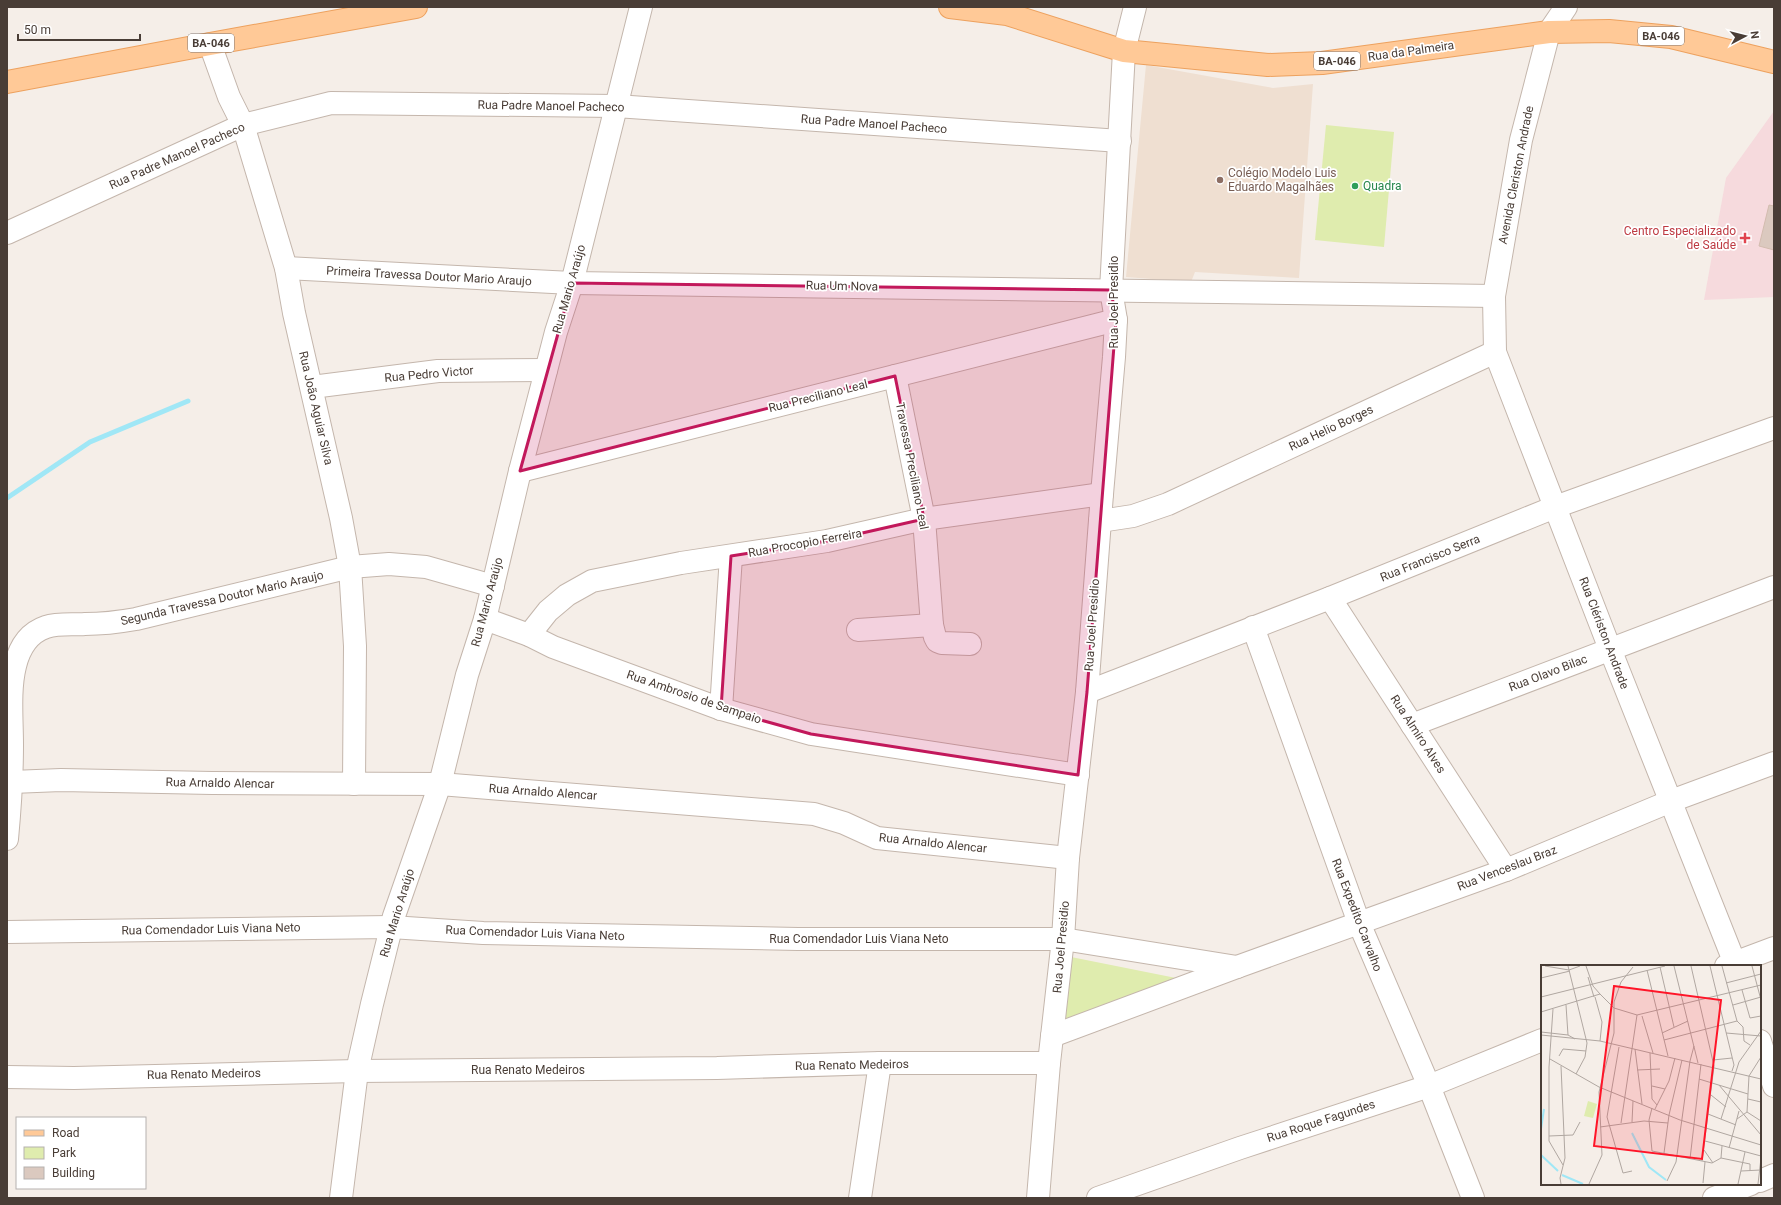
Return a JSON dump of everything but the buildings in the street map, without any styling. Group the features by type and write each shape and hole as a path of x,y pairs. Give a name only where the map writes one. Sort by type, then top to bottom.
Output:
{"main road":[{"name":"BA-046","path":"7,82 416,7"},
{"name":"BA-046","path":"950,7 1007,14 1124,51"},
{"name":"BA-046","path":"1548,32 1609,31 1672,37 1773,63"},
{"name":"Rua da Palmeira","path":"1124,51 1268,65 1289,65 1322,63 1548,32"}],"street":[{"name":"Rua Mario Araújo","path":"341,1198 358,1071 372,1004 391,927 440,784 467,675 493,586 546,370 572,284 640,7"},
{"name":"Rua Joel Presidio","path":"1038,1198 1049,1063 1063,939 1068,858 1087,692 1116,320 1112,290 1124,51 1135,7"},
{"path":"1548,32 1566,7"},
{"name":"Avenida Cleriston Andrade","path":"1494,296 1521,140 1548,32"},
{"name":"Rua João Aguiar Silva","path":"210,44 229,97 243,125 286,268 294,313 312,387 350,567 355,646 354,784"},
{"name":"Rua Padre Manoel Pacheco","path":"7,233 243,125 331,103 616,106 1120,141"},
{"name":"Primeira Travessa Doutor Mario Araujo","path":"286,268 572,284"},
{"name":"Rua Um Nova","path":"572,284 1166,290 1204,293 1494,296"},
{"name":"Rua Clériston Andrade","path":"1494,296 1495,352 1671,802 1732,965"},
{"name":"Rua Preciliano Leal","path":"520,471 1116,320"},
{"name":"Rua Helio Borges","path":"1100,521 1133,516 1168,504 1495,352"},
{"name":"Rua Pedro Victor","path":"312,387 438,372 470,370 546,370"},
{"name":"Travessa Preciliano Leal","path":"895,376 924,519 932,625"},
{"name":"Rua Francisco Serra","path":"1087,692 1330,598 1555,507 1774,428"},
{"name":"Rua Procopio Ferreira","path":"529,636 553,607 568,595 592,581 731,556 826,541 924,519 1102,494"},
{"path":"721,708 731,556"},
{"name":"Segunda Travessa Doutor Mario Araujo","path":"7,839 12,782 12,693 15,666 23,644 38,630 60,625 113,623 136,619 350,567 388,564 426,567 493,586"},
{"name":"Rua Olavo Bilac","path":"1412,725 1774,587"},
{"name":"Rua Almiro Alves","path":"1330,598 1506,870"},
{"name":"Rua Ambrosio de Sampaio","path":"484,619 553,647 721,708 811,734 1078,775"},
{"path":"858,630 932,625 937,641 942,643 970,644"},
{"name":"Rua Expedito Carvalho","path":"1253,627 1358,923 1429,1086 1473,1198"},
{"name":"Rua Venceslau Braz","path":"1052,1036 1237,967 1506,870 1671,802 1774,763"},
{"name":"Rua Arnaldo Alencar","path":"12,782 61,780 440,784 814,814 844,823 877,838 1068,858"},
{"name":"Rua Comendador Luis Viana Neto","path":"7,932 391,927 483,933 798,939 1063,939 1237,967"},
{"path":"1732,965 1774,948"},
{"name":"Rua Roque Fagundes","path":"1102,1197 1240,1148 1429,1086 1541,1040"},
{"path":"1761,1044 1774,1086"},
{"name":"Rua Renato Medeiros","path":"7,1077 74,1078 358,1071 1049,1063"},
{"path":"860,1198 880,1064"},
{"path":"1761,1181 1774,1175"},
{"path":"1714,1198 1748,1185"}],"highlighted area":[{"path":"572,283 1111,290 1116,320 1087,692 1078,775 811,734 721,709 731,556 827,541 924,519 895,376 520,471"}],"shaded area":[{"name":"Colégio Modelo Luis Eduardo Magalhães","path":"1146,65 1273,88 1313,84 1299,278 1195,272 1191,282 1126,277"},
{"name":"Centro Especializado de Saúde","path":"1774,111 1774,297 1704,300 1726,178"}],"green space":[{"name":"Quadra","path":"1326,125 1394,132 1384,247 1315,240"},
{"path":"1066,956 1181,979 1062,1022"}],"waterway":[{"path":"7,498 90,442 188,401"}],"place":[{"name":"Colégio Modelo Luis Eduardo Magalhães","path":"1220,180"},
{"name":"Quadra","path":"1355,186"},
{"name":"Centro Especializado de Saúde","path":"1745,238"}]}
